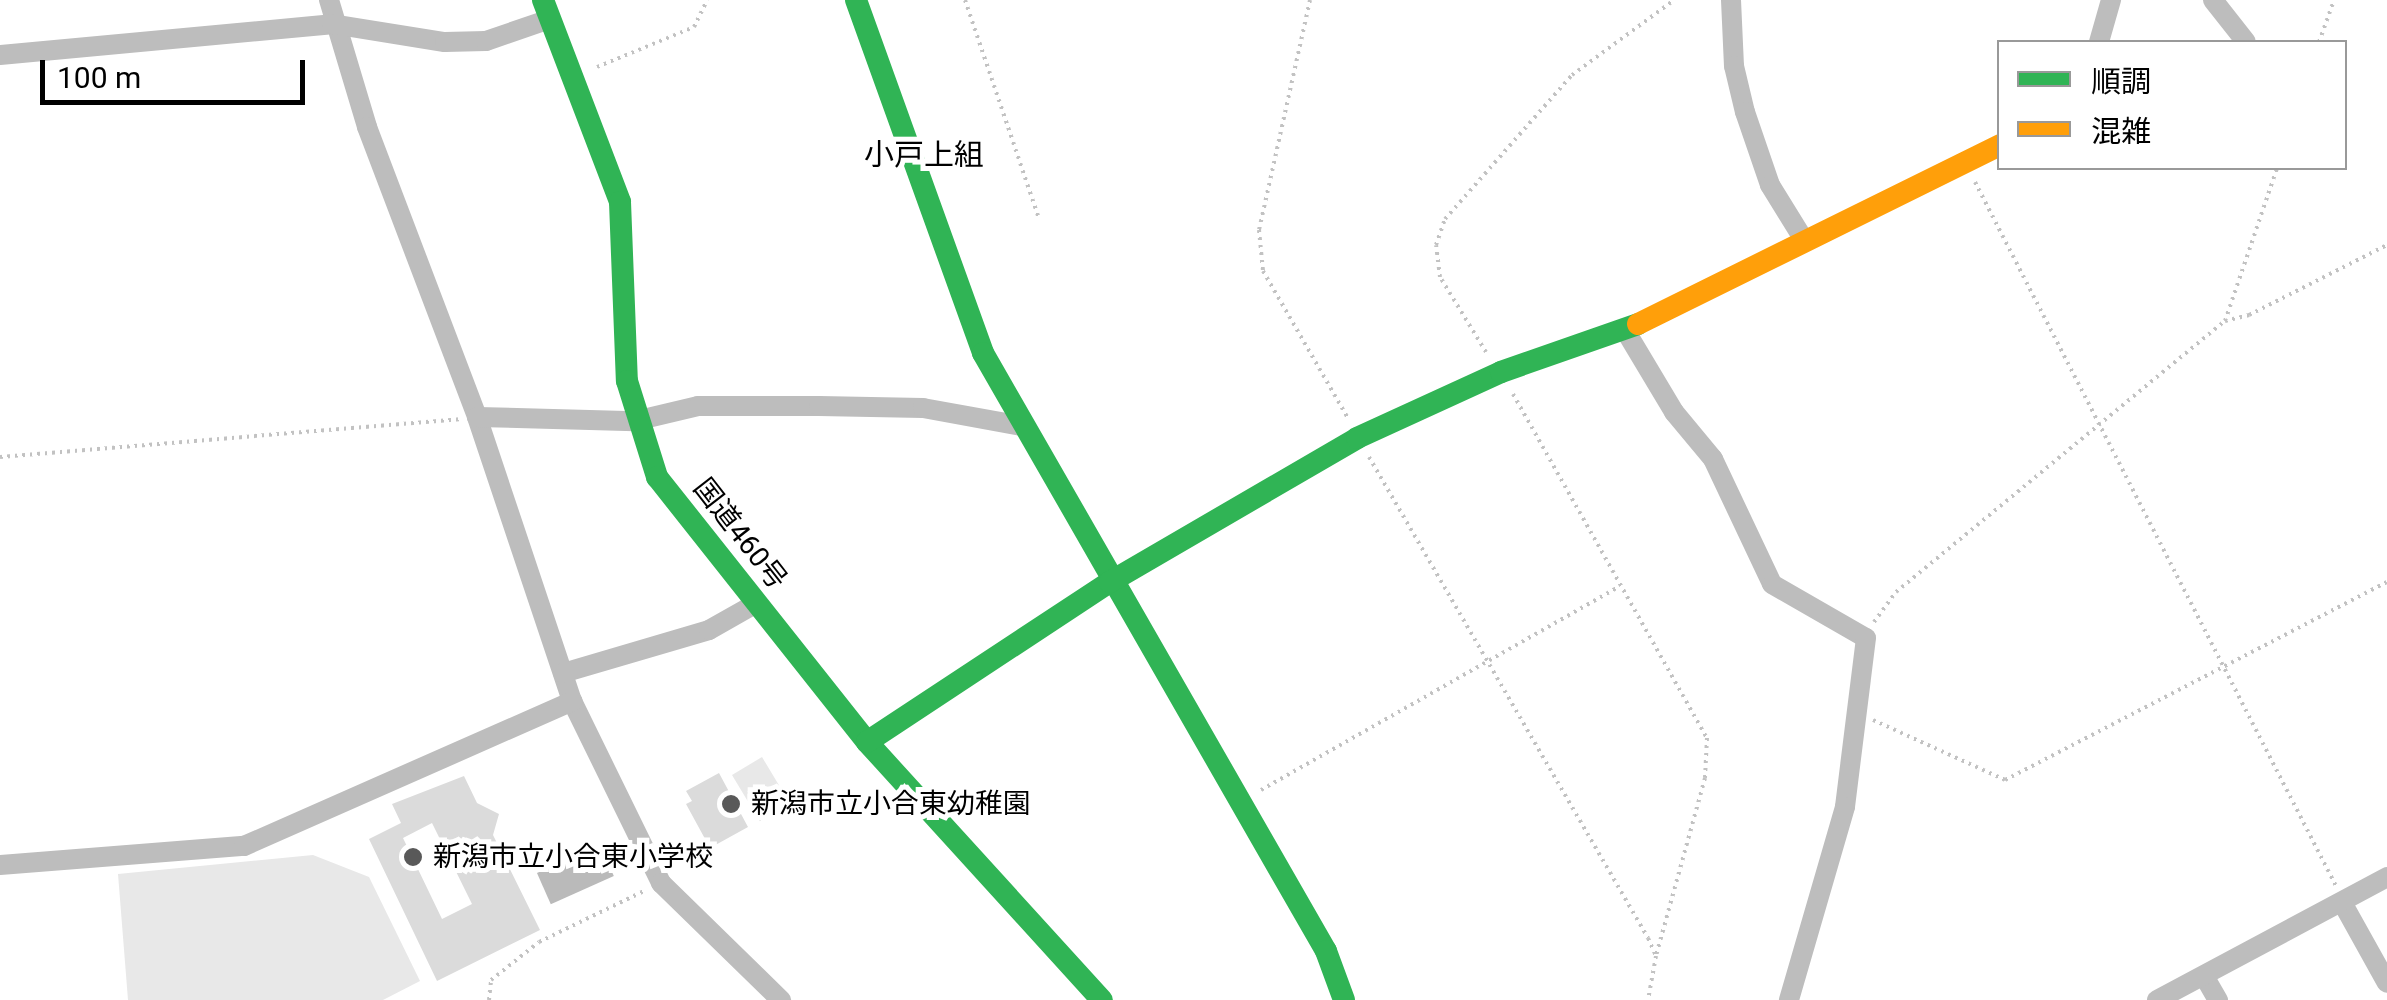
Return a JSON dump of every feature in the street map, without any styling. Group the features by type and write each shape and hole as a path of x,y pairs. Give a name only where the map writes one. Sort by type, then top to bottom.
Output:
{"main road":[{"path":"856,0 952,278 1022,426 1326,951 1344,1000"},
{"name":"国道460号","path":"547,10 620,202 635,421 658,477 867,742 1102,1000"},
{"path":"867,742 1110,582 1356,438 1501,372 1625,330 1997,147"}],"street":[{"path":"329,0 332,24 477,417 572,701 662,883 782,1000"},
{"path":"1731,0 1734,66 1745,112 1770,185 1804,240"},
{"path":"2100,40 2111,0"},
{"path":"2214,0 2244,40"},
{"path":"0,55 332,24 445,42 486,41 547,10"},
{"path":"1625,330 1674,412 1713,459 1772,584 1866,638 1845,806 1789,1000"},
{"path":"477,417 635,421 698,406 818,406 922,408 1022,426"},
{"path":"564,673 710,630 755,604"},
{"path":"0,865 244,846 572,701"},
{"path":"2157,1000 2344,904 2387,877"},
{"path":"2344,904 2387,984"},
{"path":"2204,976 2218,1000"}],"path":[{"path":"571,80 694,28 707,0"},
{"path":"965,0 1039,219"},
{"path":"1310,0 1268,176 1259,230 1263,271 1656,956"},
{"path":"1648,1000 1656,956 1705,778 1706,738 1501,372 1440,277 1436,244 1445,219 1572,76 1674,0"},
{"path":"2320,40 2334,0"},
{"path":"1964,163 2344,904"},
{"path":"2225,321 2275,170"},
{"path":"1866,638 1896,592 2225,321 2387,245"},
{"path":"0,458 477,417"},
{"path":"1859,714 2005,780 2387,582"},
{"path":"1239,801 1620,586"},
{"path":"488,1000 490,980 539,942 662,883"}],"shaded area":[{"path":"762,757 790,803 760,821 732,775"},
{"path":"600,845 614,876 551,904 537,873"},
{"path":"313,855 369,877 420,981 383,1000 128,1000 118,874"}],"building":[{"path":"719,773 748,827 710,848 686,804 692,801 686,791"},
{"path":"464,776 477,803 499,814 493,835 540,930 437,981 369,839 401,823 392,804","holes":["432,823 472,904 442,919 403,838"]}],"traffic: fast":[{"path":"543,0 620,202 627,381 657,477 867,742 1102,1000"},
{"path":"856,0 983,353 1326,951 1344,1000"},
{"path":"867,742 1110,582 1357,438 1501,372 1638,324"}],"traffic: slow":[{"path":"1638,324 1997,146"}],"place":[{"name":"新潟市立小合東幼稚園","path":"731,804"},
{"name":"新潟市立小合東小学校","path":"413,857"}],"district":[{"name":"小戸上組","path":"924,155"}]}
